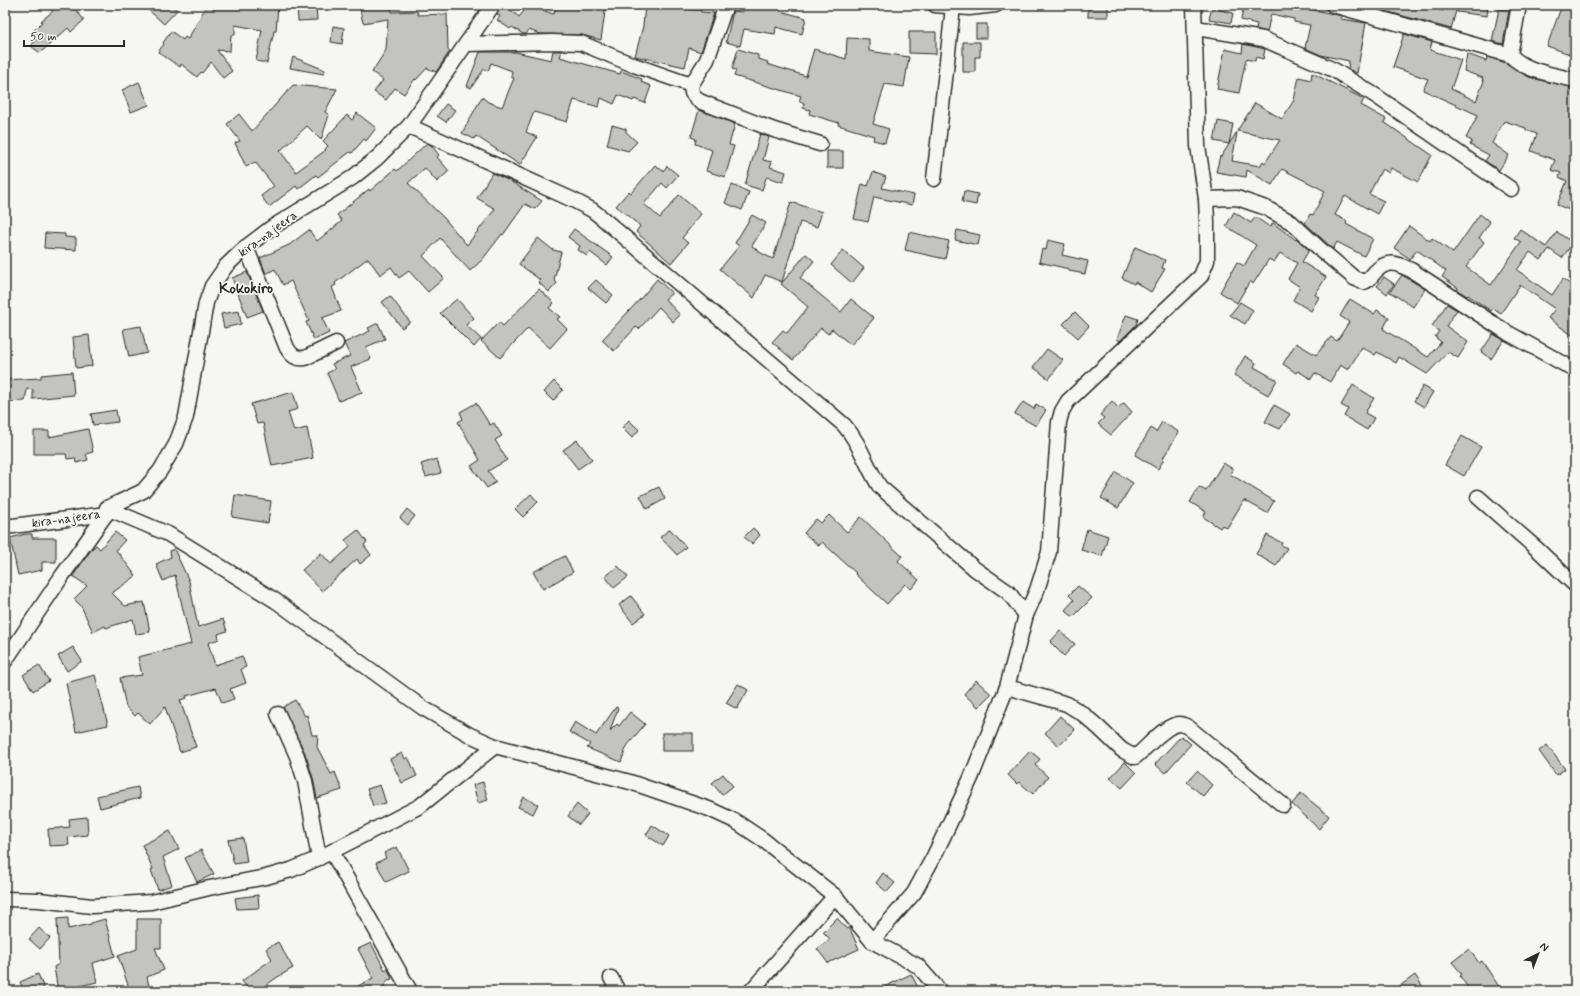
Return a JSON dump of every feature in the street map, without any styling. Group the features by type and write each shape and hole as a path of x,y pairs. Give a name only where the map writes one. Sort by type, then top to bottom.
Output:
{"street":[{"name":"kira-najeera","path":"5,527 106,511 143,491 160,471 176,444 186,417 206,303 212,286 226,266 246,247 271,228 352,178 377,158 409,126 493,5"},
{"path":"726,5 707,60 691,85 692,93 699,101 774,130 820,144"},
{"path":"935,5 970,8 996,5"},
{"path":"872,941 914,893 924,875 971,778 1008,687 1026,615 1037,590 1049,552 1058,422 1062,411 1068,401 1201,276 1207,261 1206,199 1198,146 1196,28 1194,5"},
{"path":"1333,5 1510,55 1516,62 1527,68 1575,80"},
{"path":"1510,55 1519,5"},
{"path":"934,179 953,7"},
{"path":"1196,28 1263,39 1334,70 1376,96 1511,189"},
{"path":"466,44 552,42 581,43 631,64 691,85"},
{"path":"409,126 573,200 592,210 601,217 844,425 858,443 873,476 880,487 975,569 1008,592 1026,615"},
{"path":"1206,199 1237,198 1266,208 1291,222 1325,254 1354,278 1364,282 1369,281 1376,270 1387,264 1396,263 1508,333 1575,370"},
{"path":"246,247 287,348 291,354 299,359 305,358 336,343"},
{"path":"1478,497 1520,533 1575,585"},
{"path":"5,662 106,511 138,520 175,538 276,602 423,708 465,732 495,746 630,782 709,809 735,821 762,839 835,896 872,941 918,966 940,991"},
{"path":"1008,687 1067,704 1083,714 1122,750 1135,758 1156,737 1174,725 1180,724 1188,727 1283,805"},
{"path":"278,714 297,756 305,781 319,858"},
{"path":"5,899 38,900 92,906 151,902 209,888 266,877 291,870 332,852 420,806 495,746"},
{"path":"332,852 410,991"},
{"path":"751,991 835,896"},
{"path":"611,978 618,991"}],"building":[{"path":"49,5 72,5 84,20 71,32 68,28 40,53 31,46 39,36 34,30 42,22 41,21 53,11"},
{"path":"143,5 171,5 177,10 164,24"},
{"path":"207,5 278,5 276,31 274,31 267,63 256,61 262,30 235,25 235,35 231,35 230,51 217,50 232,71 223,78 211,62 197,77 181,64 180,67 158,52 171,31 183,40 185,37 188,39"},
{"path":"297,5 316,5 317,20 298,21"},
{"path":"359,5 390,5 392,12 417,11 418,15 447,14 448,50 450,51 436,72 427,68 416,80 415,79 404,94 395,88 386,100 374,92 383,80 372,72 386,50 388,19 363,23"},
{"path":"502,5 505,5 519,17 528,6 554,14 556,5 606,5 601,40 582,35 540,34 529,30 526,34 523,34 512,27 510,29 497,20 500,16 497,14"},
{"path":"645,5 680,5 680,9 701,10 701,12 714,13 701,52 689,48 685,67 635,56 643,26"},
{"path":"743,5 782,5 780,11 806,18 802,34 776,27 775,34 744,29 740,46 726,42 733,11 743,12"},
{"path":"1088,5 1108,5 1108,17 1088,17"},
{"path":"1244,5 1297,6 1342,16 1341,19 1366,23 1357,73 1348,69 1349,61 1321,55 1305,48 1310,25 1294,22 1294,19 1271,14 1267,32 1256,29 1257,24 1241,20"},
{"path":"1374,5 1424,5 1443,11 1444,5 1488,5 1487,16 1457,12 1457,7 1451,29 1374,8"},
{"path":"1562,5 1575,5 1575,56 1547,46"},
{"path":"1212,8 1233,13 1231,23 1209,19"},
{"path":"1499,9 1509,10 1503,44 1492,41"},
{"path":"976,24 987,24 987,38 976,38"},
{"path":"333,26 344,28 342,44 331,42"},
{"path":"909,32 936,32 936,54 909,53"},
{"path":"1404,34 1432,42 1430,50 1461,60 1451,89 1476,101 1484,81 1482,81 1483,78 1464,71 1467,54 1486,61 1487,57 1506,63 1529,77 1570,87 1569,90 1575,91 1575,212 1557,205 1567,181 1559,177 1561,173 1551,170 1555,160 1531,151 1537,134 1526,130 1526,128 1504,121 1492,143 1509,155 1499,170 1485,161 1489,155 1470,145 1472,141 1466,138 1478,115 1423,90 1428,79 1393,67"},
{"path":"847,38 869,39 869,51 909,57 904,87 885,84 873,124 889,129 885,143 873,140 874,136 809,114 810,110 803,108 804,103 799,101 801,96 734,76 736,70 732,69 738,49 758,55 758,59 768,62 767,64 806,76 814,49 846,59"},
{"path":"963,42 980,42 980,57 975,57 975,72 963,72"},
{"path":"1243,44 1265,49 1263,59 1256,57 1255,61 1246,59 1239,93 1217,89 1225,49 1242,53"},
{"path":"553,51 562,51 560,57 620,74 621,71 642,79 641,82 651,86 645,103 634,99 633,101 618,95 614,104 601,98 599,107 574,100 567,122 534,112 526,132 537,137 520,165 476,136 474,139 462,133 482,97 488,102 502,107 514,78 511,77 512,71 491,63 488,71 484,69 471,88 467,86 480,52 516,52 551,60"},
{"path":"293,57 325,70 324,74 290,68"},
{"path":"1312,73 1364,99 1361,105 1386,119 1384,122 1432,155 1418,182 1391,168 1389,173 1382,169 1369,194 1384,201 1377,214 1345,196 1335,215 1347,221 1346,224 1373,239 1364,256 1337,242 1333,249 1305,223 1310,214 1313,215 1325,191 1282,169 1272,185 1247,170 1246,177 1216,172 1220,156 1221,157 1236,133 1232,161 1260,166 1263,161 1265,163 1280,140 1237,131 1255,103 1282,119 1294,100 1299,77 1311,80"},
{"path":"139,82 149,105 131,112 122,90"},
{"path":"293,85 337,89 325,112 329,115 321,140 307,126 280,151 296,172 326,150 325,149 328,146 323,141 347,115 352,120 357,113 376,128 366,141 364,139 352,153 350,152 318,177 316,175 298,189 296,186 269,207 261,196 274,186 255,162 246,167 235,143 240,141 227,124 239,114 252,131"},
{"path":"446,104 455,110 446,122 437,116"},
{"path":"699,110 735,124 729,145 734,146 725,177 706,171 712,150 695,144 696,139 691,137"},
{"path":"1218,121 1233,124 1229,144 1214,141"},
{"path":"612,125 626,129 626,132 637,142 628,151 607,145"},
{"path":"760,134 769,137 763,160 772,162 770,167 786,172 783,182 767,177 762,190 745,185"},
{"path":"427,143 431,145 439,155 437,157 449,171 437,182 425,168 408,183 444,218 467,245 495,209 477,198 492,173 510,181 542,201 535,209 525,204 503,235 502,234 482,260 470,271 440,238 423,256 444,278 428,292 409,271 399,278 391,267 380,275 368,258 335,283 336,285 332,287 341,311 322,318 329,333 314,340 306,322 309,321 291,281 283,285 275,269 266,274 260,258 289,245 309,230 317,241 342,221 337,215 369,189 370,191 395,169 397,171"},
{"path":"827,151 843,151 843,168 827,168"},
{"path":"655,165 663,171 667,166 678,175 667,188 662,183 644,204 660,218 679,195 701,214 682,238 688,243 671,263 636,232 640,226 616,206 629,191 631,193"},
{"path":"873,172 886,177 882,188 914,195 912,205 874,197 868,222 854,219 862,184 868,186"},
{"path":"732,185 749,192 742,210 725,203"},
{"path":"964,191 978,194 976,205 962,202"},
{"path":"791,202 822,212 817,227 800,222 782,282 765,275 754,298 720,269 739,246 735,243 752,215 766,223 752,246 761,253 773,259"},
{"path":"1234,212 1251,223 1255,217 1270,227 1273,223 1296,240 1297,239 1309,250 1302,262 1326,277 1315,295 1319,297 1311,311 1293,300 1300,287 1288,279 1297,263 1280,253 1274,262 1269,259 1253,284 1250,281 1237,303 1220,292 1237,262 1244,266 1256,245 1226,226"},
{"path":"1480,214 1490,222 1479,238 1484,242 1466,267 1491,285 1521,242 1514,238 1520,229 1546,247 1557,232 1573,243 1562,258 1549,249 1541,260 1530,252 1517,270 1552,295 1563,279 1575,288 1575,337 1548,318 1555,309 1520,285 1501,313 1493,308 1491,311 1468,295 1467,296 1457,290 1458,288 1442,277 1446,271 1417,250 1410,259 1394,248 1409,226 1430,241 1432,238 1453,253"},
{"path":"574,229 613,257 607,265 590,252 587,256 578,250 580,246 568,237"},
{"path":"957,230 980,235 978,245 955,240"},
{"path":"909,232 949,241 945,259 905,250"},
{"path":"45,233 65,234 65,237 76,238 76,250 44,248"},
{"path":"538,238 553,250 561,252 554,280 557,283 549,292 538,282 540,280 519,264"},
{"path":"1048,240 1065,244 1062,255 1088,261 1085,274 1039,262 1042,249 1046,250"},
{"path":"1135,247 1165,260 1162,268 1165,269 1151,292 1135,282 1134,284 1122,278"},
{"path":"843,250 864,268 852,283 831,265"},
{"path":"806,254 814,261 800,278 841,312 851,299 874,318 851,345 832,329 828,334 821,328 793,360 772,342 783,330 787,333 808,307 781,284"},
{"path":"247,272 263,311 247,317 232,278"},
{"path":"1402,275 1425,289 1413,307 1390,292"},
{"path":"1384,277 1394,284 1387,294 1377,286"},
{"path":"657,279 672,293 665,299 680,315 673,322 659,307 639,329 636,327 614,351 602,340"},
{"path":"596,280 613,295 606,303 588,288"},
{"path":"539,289 554,303 549,308 560,317 557,319 567,329 550,348 528,328 500,358 481,341 499,322 503,326"},
{"path":"390,296 410,322 402,328 382,302"},
{"path":"457,299 474,318 466,325 481,339 474,347 440,313"},
{"path":"1350,299 1374,314 1377,310 1389,318 1383,329 1428,357 1441,342 1435,337 1439,331 1432,326 1447,304 1457,310 1446,326 1468,342 1458,358 1448,352 1427,374 1399,357 1396,363 1377,352 1375,355 1362,347 1348,370 1340,365 1330,382 1315,373 1311,379 1298,371 1296,373 1283,364 1296,343 1316,355 1331,337 1337,341 1349,322 1340,316"},
{"path":"1240,302 1253,310 1245,324 1230,315"},
{"path":"239,311 241,324 224,328 221,314"},
{"path":"1075,312 1089,326 1078,338 1063,324"},
{"path":"1126,315 1138,319 1136,325 1120,341 1117,339"},
{"path":"378,323 385,339 366,347 371,359 351,367 362,392 339,401 327,373 335,369 332,364 350,356 344,343 370,331 368,328"},
{"path":"141,326 147,353 129,357 123,329"},
{"path":"1493,334 1504,340 1491,359 1481,352"},
{"path":"89,335 92,366 76,368 73,337"},
{"path":"1047,349 1063,360 1049,379 1033,367"},
{"path":"1245,356 1256,363 1254,367 1277,380 1268,395 1234,375"},
{"path":"72,372 74,395 33,399 33,390 27,389 25,401 5,402 5,380 41,378 41,375"},
{"path":"554,381 563,390 553,401 544,392"},
{"path":"1353,385 1374,398 1365,413 1374,418 1367,430 1344,416 1348,409 1341,405"},
{"path":"1423,386 1433,392 1424,407 1414,401"},
{"path":"293,392 298,409 288,412 294,431 307,428 313,458 272,466 263,423 257,424 251,404"},
{"path":"1112,401 1118,408 1124,403 1132,412 1111,435 1098,424 1104,418 1100,415"},
{"path":"1023,402 1034,409 1036,404 1046,410 1036,426 1015,414"},
{"path":"476,403 490,425 494,423 502,436 495,440 507,460 488,471 496,482 487,488 471,466 480,460 458,422 463,419 460,412"},
{"path":"1274,405 1290,414 1280,429 1265,422"},
{"path":"116,410 118,422 93,425 91,414"},
{"path":"629,420 639,430 632,438 622,428"},
{"path":"1162,422 1179,432 1158,469 1135,455 1151,428 1156,432"},
{"path":"88,429 93,452 86,454 88,460 76,463 75,458 67,459 66,454 34,454 34,431 49,431 49,437"},
{"path":"1462,436 1481,447 1464,476 1445,465"},
{"path":"577,440 592,459 578,469 563,450"},
{"path":"437,459 441,473 426,477 421,464"},
{"path":"1223,463 1233,469 1230,474 1274,501 1267,513 1244,500 1227,528 1222,525 1220,528 1203,517 1206,512 1190,502 1199,487 1206,491"},
{"path":"1116,472 1133,483 1118,508 1101,498"},
{"path":"659,487 665,499 647,509 640,496"},
{"path":"531,494 538,502 523,517 515,509"},
{"path":"235,495 271,501 268,523 232,517"},
{"path":"407,509 415,516 408,525 400,518"},
{"path":"829,515 847,532 861,517 902,556 898,561 919,580 911,589 905,584 887,604 822,542 819,546 804,533 816,519 821,523"},
{"path":"753,528 760,535 752,544 744,537"},
{"path":"670,529 686,547 677,555 660,537"},
{"path":"1087,529 1108,536 1102,556 1081,550"},
{"path":"358,530 367,542 364,545 371,555 360,564 357,559 322,591 302,570 321,553 331,564 350,547 345,540"},
{"path":"115,532 125,540 116,550 136,576 112,593 125,606 144,602 150,632 136,634 133,619 106,628 105,626 93,632 81,606 74,599 87,586 73,576 91,550 96,545 100,549"},
{"path":"32,534 32,538 56,538 56,562 42,562 42,570 18,575 10,538"},
{"path":"1267,535 1282,543 1281,545 1287,548 1276,566 1256,554"},
{"path":"174,549 189,581 198,627 223,619 227,631 218,634 219,639 208,643 215,665 242,656 246,667 241,669 246,683 230,689 234,699 222,703 216,688 186,696 187,698 180,700 196,747 180,752 165,707 150,724 138,713 135,716 126,707 120,678 142,675 138,657 191,644 175,575 163,581 156,564 171,557 170,551"},
{"path":"565,556 573,572 543,589 533,572"},
{"path":"618,566 628,577 614,588 605,576"},
{"path":"1078,586 1092,598 1073,617 1065,610 1074,600 1069,595"},
{"path":"631,596 645,614 633,623 619,605"},
{"path":"1060,631 1075,644 1064,656 1050,642"},
{"path":"73,647 82,661 67,671 58,656"},
{"path":"39,665 49,681 33,691 23,675"},
{"path":"95,675 108,725 76,732 66,683"},
{"path":"976,680 991,694 978,707 964,694"},
{"path":"738,684 748,690 737,709 726,703"},
{"path":"295,700 305,716 307,715 312,735 318,735 317,747 331,774 335,772 342,790 317,798 313,778 305,753 283,707"},
{"path":"616,707 618,708 610,731 617,724 619,726 630,712 645,724 627,746 621,762 587,748 590,744 569,732 575,722 596,735"},
{"path":"1060,716 1075,730 1059,746 1045,733"},
{"path":"662,733 693,733 693,751 662,751"},
{"path":"1181,736 1191,744 1165,773 1155,764"},
{"path":"1547,745 1565,769 1556,775 1539,751"},
{"path":"1030,751 1040,759 1035,765 1048,777 1033,794 1019,782 1017,784 1008,775"},
{"path":"402,753 405,759 408,757 417,776 402,783 390,759"},
{"path":"1125,762 1136,773 1122,788 1110,778"},
{"path":"1197,771 1212,785 1203,796 1187,782"},
{"path":"723,774 733,786 722,795 712,783"},
{"path":"483,782 488,800 478,803 473,785"},
{"path":"380,785 386,803 373,806 367,789"},
{"path":"138,787 140,798 100,808 97,796"},
{"path":"1301,793 1329,816 1319,829 1292,804"},
{"path":"523,797 538,804 533,814 518,807"},
{"path":"577,804 588,814 579,825 568,816"},
{"path":"87,817 88,835 68,837 69,845 49,846 48,829 70,827 69,819"},
{"path":"652,825 669,836 663,846 646,835"},
{"path":"170,831 179,849 163,857 172,885 158,890 151,870 153,869 142,845"},
{"path":"243,838 247,862 234,864 228,840"},
{"path":"397,847 409,871 386,882 376,863 386,858 384,853"},
{"path":"201,850 214,874 197,882 185,858"},
{"path":"883,873 895,883 887,892 876,883"},
{"path":"258,895 259,908 237,909 235,898"},
{"path":"68,918 68,929 105,919 115,956 93,963 97,982 80,986 82,991 58,991 54,967 59,964 57,919"},
{"path":"837,918 847,929 849,927 859,949 828,963 817,949 830,939 823,932"},
{"path":"137,919 161,919 161,948 155,948 164,970 147,977 150,991 130,991 118,956 137,949"},
{"path":"39,928 50,938 40,949 29,939"},
{"path":"278,942 293,968 258,991 250,991 242,981 272,959 266,949"},
{"path":"371,943 385,970 388,969 392,979 388,980 381,991 349,991 373,978 358,949"},
{"path":"1469,949 1479,963 1482,961 1502,991 1470,991 1460,976 1462,974 1452,962"},
{"path":"38,974 45,991 24,991 20,982"},
{"path":"911,974 920,991 876,991"},
{"path":"1415,975 1423,987 1417,991 1393,991"}],"district":[{"name":"Kokokiro","path":"246,289"}]}
